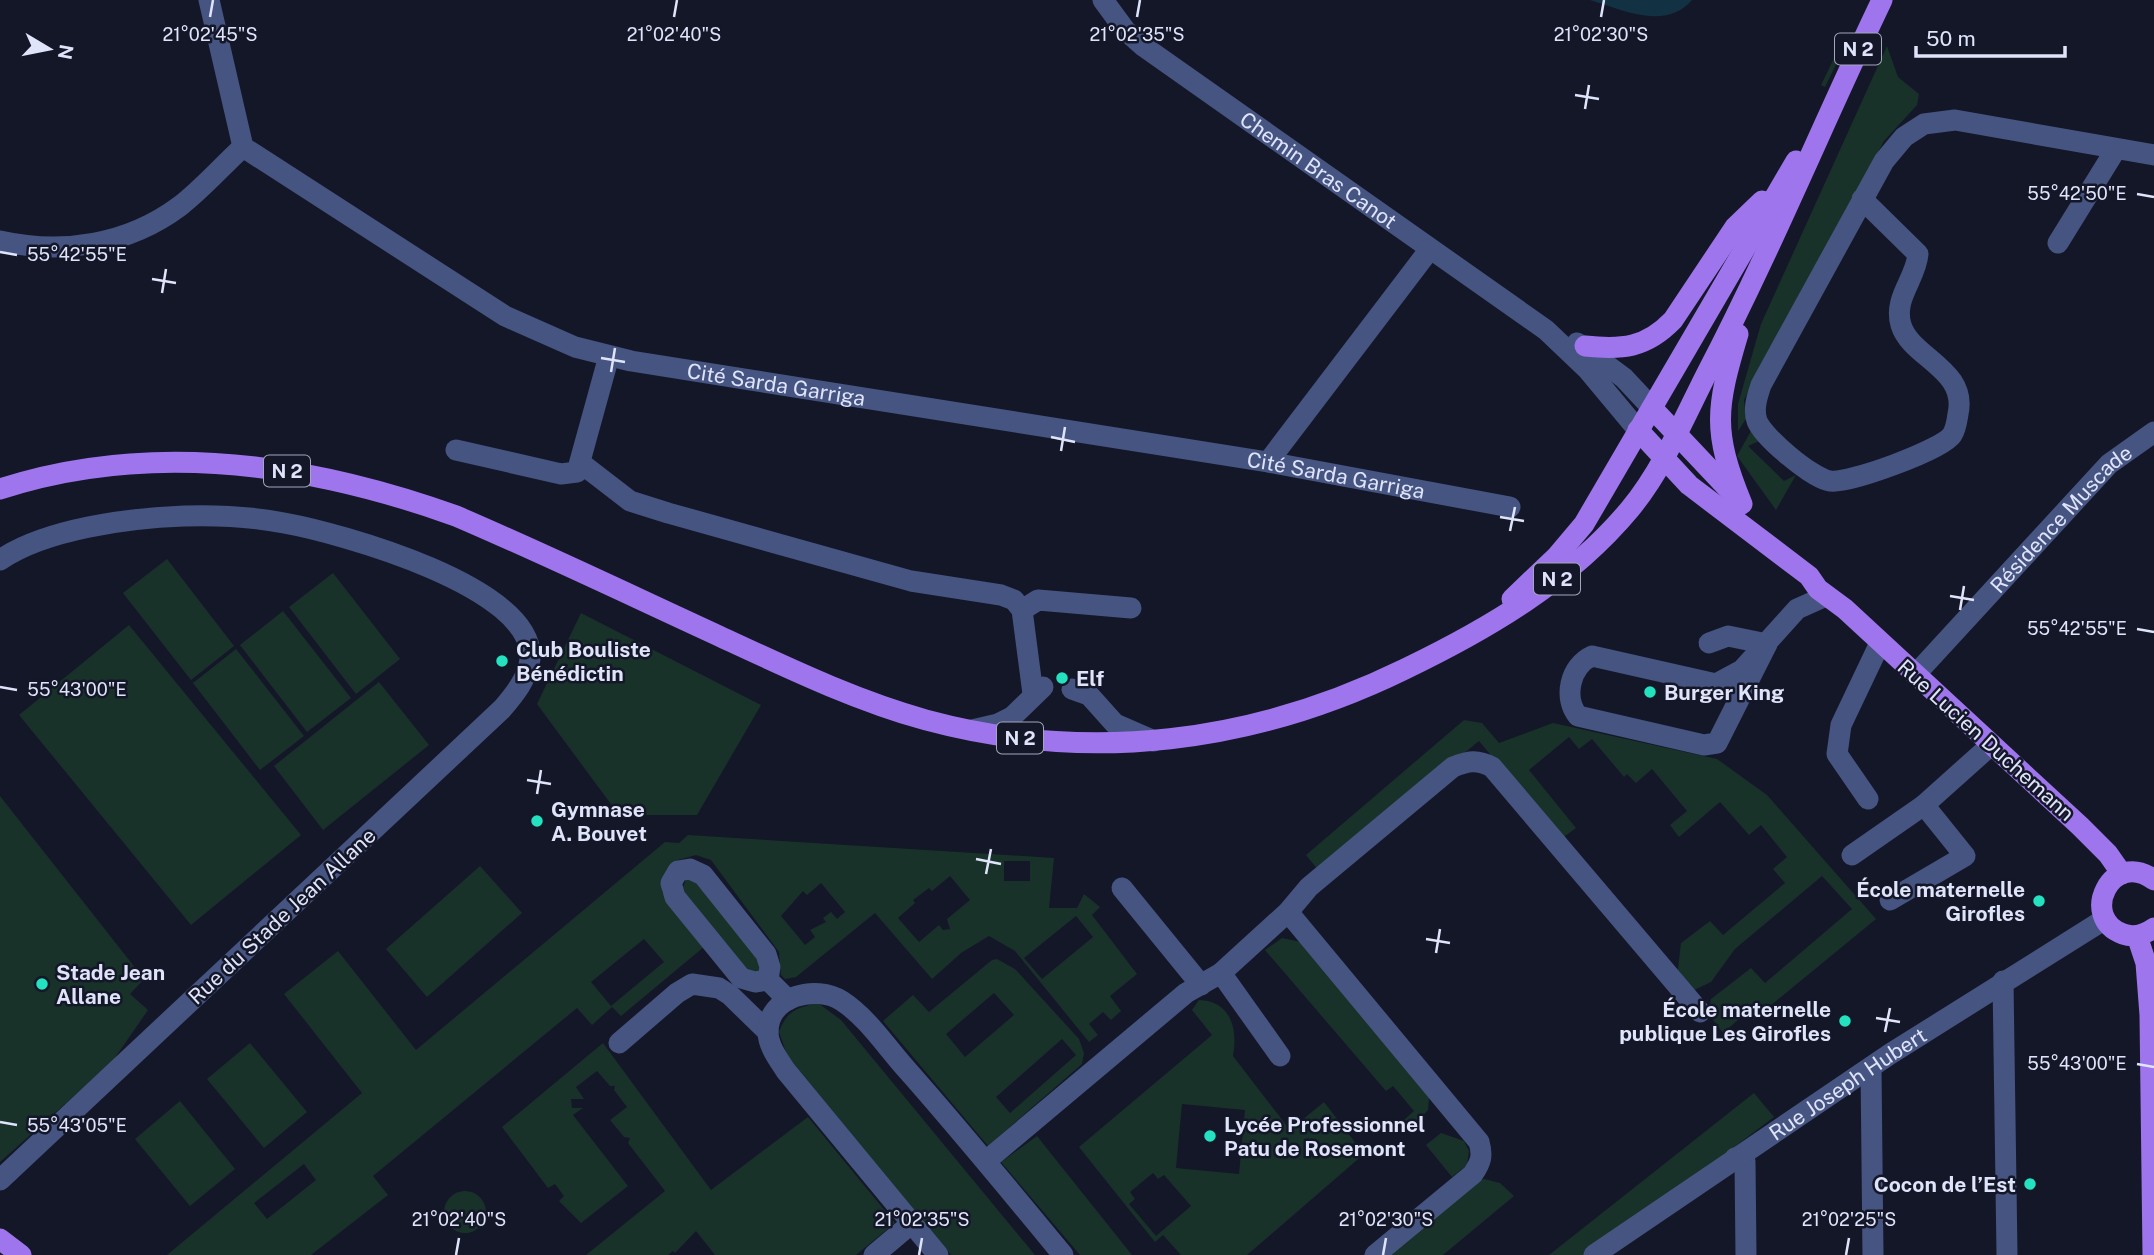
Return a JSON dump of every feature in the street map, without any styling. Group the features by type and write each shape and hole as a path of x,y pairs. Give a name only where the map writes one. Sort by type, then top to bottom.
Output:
{"main road":[{"name":"N 2","path":"1,487 111,465 190,461 257,466 312,474 407,499 513,540 866,701 969,730 1078,744 1159,743 1254,726 1313,709 1367,688 1459,643 1528,600 1579,561 1632,508 1677,433 1753,285 1834,99 1882,0"},
{"name":"N 2","path":"1459,643 1557,556 1584,524 1834,99"},
{"path":"1585,346 1630,348 1660,334 1673,320 1735,227 1784,180"},
{"path":"1742,503 1721,444 1718,414 1725,379 1753,285"},
{"name":"Rue Lucien Duchemann","path":"1652,408 1742,503 1782,554"},
{"name":"Rue Lucien Duchemann","path":"1638,430 1689,485 1809,576 1826,596 1844,609 2108,854 2122,874"},
{"name":"Rue Lucien Duchemann","path":"1809,576 1823,582 1844,609"},
{"path":"2153,878 2132,872 2122,874 2113,879 2102,897 2105,919 2118,932 2145,932 2150,965 2153,1255"},
{"path":"0,1239 21,1255"}],"street":[{"path":"0,241 80,248 133,232 182,205 243,147 209,0"},
{"name":"Chemin Bras Canot","path":"1103,0 1125,30 1143,46 1546,330 1588,370 1638,430"},
{"path":"1862,199 1918,254 1901,298 1899,310 1902,328 1957,388 1959,409 1953,433 1947,440 1905,460 1839,482 1816,477 1790,456 1759,425 1755,406 1761,385 1862,199 1884,161 1904,137 1924,124 1955,120 2154,155"},
{"name":"Cité Sarda Garriga","path":"243,147 505,316 575,347 609,356 1268,462 1510,507"},
{"path":"2058,243 2116,149"},
{"path":"1268,462 1430,249"},
{"name":"Chemin Bras Canot","path":"1546,330 1585,346 1624,378 1652,408"},
{"path":"456,450 561,474 577,472 582,464 609,356"},
{"name":"Résidence Muscade","path":"1915,675 2109,464 2154,432"},
{"path":"582,464 630,501 911,581 1001,595 1014,600 1022,610 1038,690 1012,717 999,724 969,730"},
{"name":"Rue du Stade Jean Allane","path":"0,560 42,540 119,522 185,516 283,523 378,548 458,580 500,605 526,635 530,659 519,689 502,709 0,1180"},
{"path":"1767,645 1717,743 1704,746 1578,716 1570,706 1568,691 1574,676 1584,660 1592,656 1716,684 1742,670 1797,609 1809,576"},
{"path":"1797,609 1826,596"},
{"path":"1022,610 1038,600 1131,608"},
{"path":"1709,643 1728,636 1767,645"},
{"path":"1868,799 1837,754 1840,724 1880,643"},
{"path":"1073,689 1089,695 1115,724 1159,743"},
{"path":"1852,855 1924,805 1991,745"},
{"path":"986,1161 1186,993 1221,973 1288,912 1309,887 1453,767 1468,761 1481,761 1492,767 1700,1012"},
{"path":"1890,900 1965,856 1924,805"},
{"path":"690,869 703,874 766,954 770,967 768,980 754,982 741,978 675,897 671,883 678,871 690,869"},
{"path":"1122,888 1201,985"},
{"path":"1288,912 1479,1142 1483,1153 1473,1174 1375,1255"},
{"name":"Rue Joseph Hubert","path":"1594,1255 1614,1247 1735,1158 2003,981 2105,919"},
{"path":"1221,973 1280,1056"},
{"path":"768,980 788,1000"},
{"path":"2003,981 2007,1255"},
{"path":"619,1043 692,984 719,988 730,995 768,1032 774,1052 786,1071 939,1255"},
{"path":"768,1032 774,1013 788,1000 805,992 822,992 853,1009 986,1161 1063,1255"},
{"path":"1871,1068 1873,1255"},
{"path":"1735,1158 1745,1161 1746,1255"},
{"path":"874,1255 912,1223"}],"green space":[{"path":"1844,38 1848,40 1825,87 1821,85"},
{"path":"1887,46 1898,77 1919,94 1917,105 1884,141 1744,400 1746,419 1738,431 1738,404 1761,324"},
{"path":"1751,431 1764,439 1748,446 1784,481 1796,475 1776,510 1737,456"},
{"path":"167,559 234,646 191,680 123,593"},
{"path":"333,573 400,659 356,694 289,607"},
{"path":"283,611 351,698 307,732 240,645"},
{"path":"581,613 761,705 697,815 619,815 537,704"},
{"path":"129,625 301,835 191,925 19,715"},
{"path":"236,649 304,736 260,770 193,683"},
{"path":"379,682 429,745 323,830 274,766"},
{"path":"1464,720 1482,723 1499,743 1553,723 1717,759 1767,795 1876,919 1753,1020 1747,1012 1723,1033 1708,1013 1711,999 1751,968 1765,983 1852,909 1822,876 1735,949 1711,982 1692,991 1677,977 1681,943 1710,921 1723,935 1785,883 1773,869 1787,857 1761,825 1749,835 1720,802 1679,837 1670,825 1687,811 1652,769 1636,783 1627,774 1624,777 1592,739 1579,749 1569,737 1529,770 1576,828 1561,839 1479,741 1319,871 1306,855"},
{"path":"0,796 144,979 130,994 148,1010 112,1062 0,1162"},
{"path":"688,835 1054,858 1049,908 1077,908 1084,894 1100,907 1092,915 1137,974 1110,996 1121,1011 1111,1020 1103,1012 1089,1024 1098,1035 1089,1042 1015,951 989,936 961,953 932,979 875,913 796,977 785,979 781,975 779,952 711,860 696,855 678,860 662,892 705,946 621,1016 612,1007 592,1025 577,1008 373,1176 388,1195 311,1255 167,1255 362,1093 284,994 338,951 416,1050 665,842 679,843","holes":["1004,861 1030,861 1030,881 1004,881","950,876 970,900 947,919 950,929 943,930 939,925 919,942 898,918 915,903 913,900 929,888 932,891","821,883 845,912 837,919 831,912 823,918 826,922 810,930 815,937 805,945 781,916 803,891 807,895","1076,916 1093,937 1042,979 1024,958","644,939 664,962 611,1006 591,982","304,1164 316,1180 267,1219 254,1203"]},
{"path":"480,866 522,913 427,997 386,949"},
{"path":"686,879 702,882 764,969 752,978 685,895 683,887"},
{"path":"1282,938 1301,942 1429,1098 1428,1110 1415,1124 1404,1120 1414,1111 1393,1086 1386,1091 1265,950"},
{"path":"997,959 1015,969 1079,1039 1084,1053 1082,1064 988,1146 883,1021 913,995 929,1012 992,960","holes":["994,993 1014,1015 965,1057 946,1034","1062,1039 1076,1055 1010,1113 996,1097"]},
{"path":"1199,1000 1219,1005 1225,1011 1233,1027 1233,1056 1290,1130 1324,1102 1364,1154 1247,1255 1181,1255 1163,1235 1155,1242 1079,1147 1212,1035 1192,1010","holes":["1182,1104 1245,1110 1239,1174 1176,1168","1153,1173 1158,1179 1164,1175 1191,1206 1156,1236 1129,1204 1135,1199 1130,1192"]},
{"path":"818,1003 841,1020 1035,1255 951,1255 788,1058 779,1032 782,1025 789,1014"},
{"path":"250,1043 307,1112 264,1148 207,1079"},
{"path":"603,1043 711,1190 808,1117 895,1223 856,1255 715,1255 696,1231 675,1253 673,1251 668,1255 586,1255 665,1191 628,1143 630,1138 624,1137 610,1120 627,1107 614,1090 615,1086 610,1086 597,1071 576,1087 584,1099 571,1099 572,1108 583,1108 573,1115 628,1186 581,1223 559,1201 564,1196 555,1184 548,1188 502,1127"},
{"path":"1754,1093 1774,1117 1591,1255 1549,1255"},
{"path":"180,1101 235,1169 190,1206 135,1139"},
{"path":"1441,1133 1464,1141 1469,1151 1467,1165 1452,1177 1426,1145"},
{"path":"1037,1136 1132,1255 1080,1255 1001,1162"},
{"path":"1484,1179 1500,1183 1514,1196 1443,1255 1390,1255 1477,1181"},
{"path":"465,1191 480,1197 486,1212 480,1227 465,1233 450,1227 444,1212 450,1197"}],"water":[{"path":"1590,0 1692,0 1681,9 1657,16 1630,13"}],"place":[{"name":"Club Bouliste Bénédictin","path":"502,661"},
{"name":"Elf","path":"1062,678"},
{"name":"Burger King","path":"1650,692"},
{"name":"Gymnase A. Bouvet","path":"537,821"},
{"name":"École maternelle Girofles","path":"2039,901"},
{"name":"Stade Jean Allane","path":"42,984"},
{"name":"École maternelle publique Les Girofles","path":"1845,1021"},
{"name":"Lycée Professionnel Patu de Rosemont","path":"1210,1136"},
{"name":"Cocon de l’Est","path":"2030,1184"}]}
